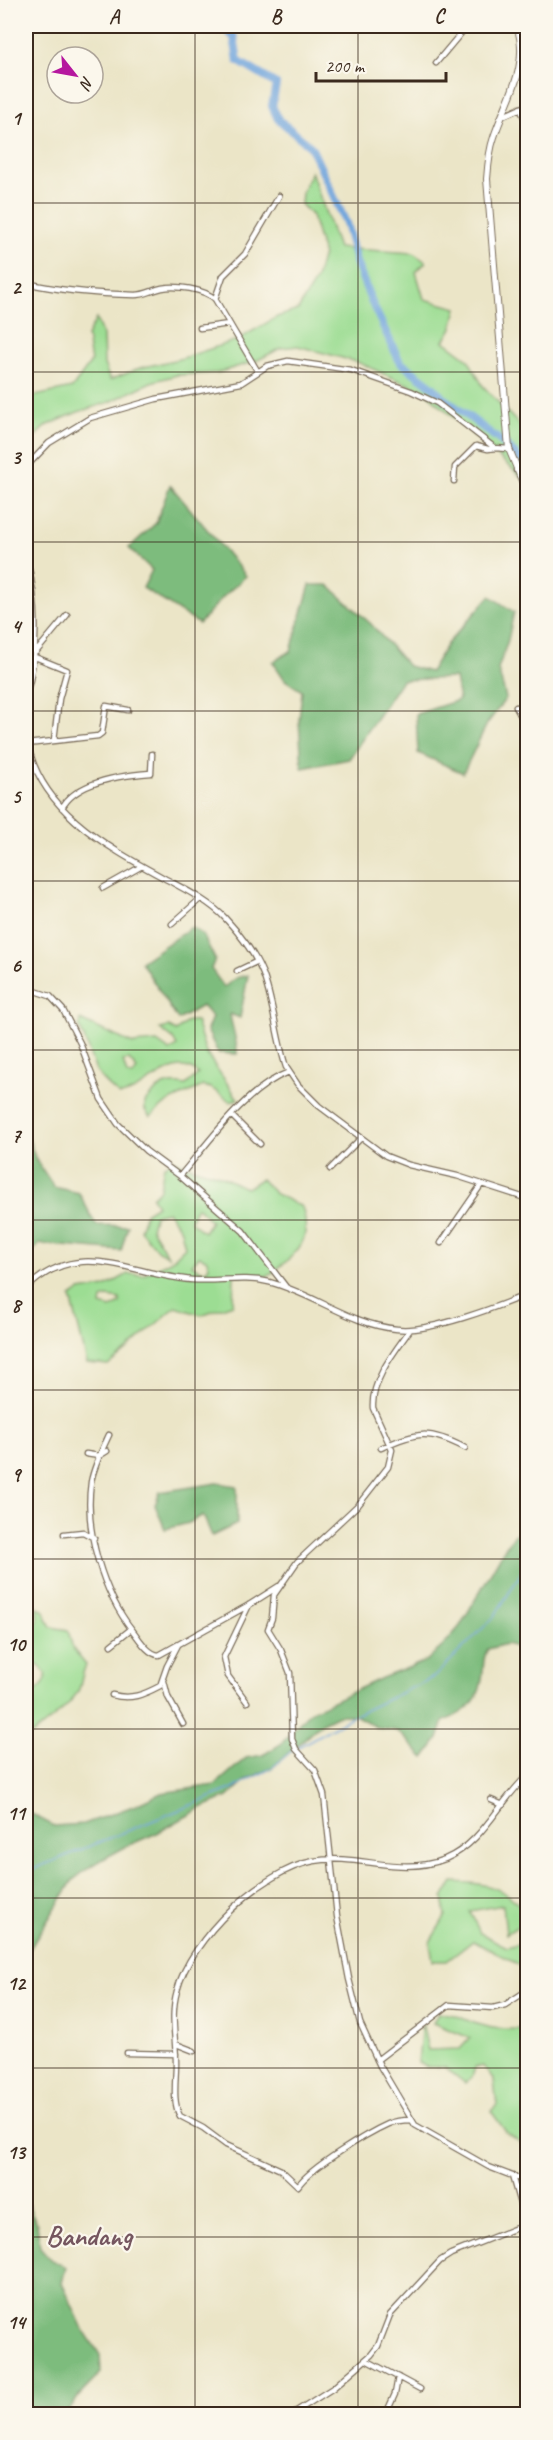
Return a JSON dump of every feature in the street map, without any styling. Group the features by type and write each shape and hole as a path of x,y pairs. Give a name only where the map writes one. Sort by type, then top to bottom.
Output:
{"main road":[{"path":"516,26 521,44 521,65 491,147 487,179 509,449 528,495"}],"street":[{"path":"436,63 467,26"},
{"path":"502,116 528,105"},
{"path":"520,108 528,126"},
{"path":"215,299 223,276 245,254 279,196"},
{"path":"26,283 138,295 161,288 205,293 215,299 258,372"},
{"path":"200,328 228,324"},
{"path":"26,467 62,434 90,418 156,399 241,383 276,362 288,361 351,370 411,391 437,403 498,450 509,449"},
{"path":"454,481 455,467 476,446 495,448"},
{"path":"516,470 522,470 528,476"},
{"path":"26,556 32,590 35,657 26,696"},
{"path":"35,657 67,615"},
{"path":"26,656 35,657 67,670 59,699 54,740"},
{"path":"27,746 54,740 98,736 102,733 106,706 128,710"},
{"path":"516,707 528,729"},
{"path":"26,733 27,746 34,767 62,807 91,836 200,899 223,916 262,974 282,1055 289,1072 314,1102 395,1161 528,1199"},
{"path":"62,807 73,795 100,782 117,777 151,773 152,754"},
{"path":"26,771 34,767"},
{"path":"103,888 142,866"},
{"path":"172,924 200,899"},
{"path":"237,971 256,962"},
{"path":"26,988 39,991 57,1002 71,1024 98,1093 113,1117 146,1151 180,1176 243,1231 288,1289"},
{"path":"180,1176 256,1092 289,1072"},
{"path":"232,1116 260,1144"},
{"path":"330,1169 361,1138"},
{"path":"441,1243 481,1185"},
{"path":"26,1289 59,1264 90,1261 196,1281 250,1279 270,1282 365,1322 410,1330 450,1321 528,1294"},
{"path":"410,1330 387,1365 373,1400 373,1408 390,1443 392,1458 381,1477 359,1504 297,1562 281,1584 274,1595 268,1629 281,1650 290,1673 292,1739 296,1749 315,1770 324,1795 330,1860 349,1979 360,2023 377,2060 415,2125 459,2150 528,2182"},
{"path":"109,1435 99,1456 91,1482 94,1538 107,1590 131,1629 154,1654 159,1655 249,1605 281,1584"},
{"path":"381,1448 390,1443 416,1436 433,1435 465,1449"},
{"path":"86,1454 99,1456 107,1451"},
{"path":"64,1534 83,1532 94,1538"},
{"path":"247,1702 228,1676 224,1657 249,1605"},
{"path":"111,1645 131,1629"},
{"path":"112,1695 128,1698 139,1697 160,1686 180,1642"},
{"path":"164,1678 168,1697 183,1725"},
{"path":"411,2120 399,2120 381,2128 326,2162 298,2186 281,2170 226,2145 203,2128 180,2116 175,2102 176,2044 173,2008 177,1990 190,1962 211,1931 270,1879 314,1861 330,1860 410,1867 447,1858 481,1831 528,1775"},
{"path":"491,1800 503,1805"},
{"path":"377,2060 449,2005 493,2008 505,2005 528,1990"},
{"path":"176,2044 194,2051"},
{"path":"128,2053 176,2054"},
{"path":"292,2415 335,2386 366,2360 378,2346 390,2315 440,2261 451,2254 519,2227 523,2223 524,2218 512,2176"},
{"path":"366,2360 420,2389"},
{"path":"386,2415 395,2394 398,2377"},
{"path":"331,2379 335,2386"}],"green space":[{"path":"311,171 338,248 413,253 426,262 416,272 424,299 457,308 452,328 444,341 468,359 483,386 527,433 527,482 425,392 357,362 298,346 281,348 256,361 217,373 177,375 151,382 110,402 78,412 46,426 26,445 26,398 72,388 91,362 87,336 96,319 103,336 104,364 110,380 140,368 183,358 237,340 277,317 298,310 316,279 323,254 312,216 301,204 302,193"},
{"path":"170,485 246,576 199,624 143,588 152,570 129,548 156,523"},
{"path":"310,585 328,585 371,624 408,666 430,672 447,644 490,596 514,612 498,669 506,698 487,724 463,773 418,753 416,714 459,700 455,678 402,680 349,759 302,768 299,720 302,691 285,680 273,662 291,651"},
{"path":"192,927 203,935 215,959 211,969 224,987 236,978 248,975 240,1018 230,1014 237,1054 218,1053 207,1030 212,1017 202,1006 178,1020 141,962"},
{"path":"80,1020 133,1044 157,1042 170,1051 177,1046 173,1039 160,1029 169,1027 176,1031 188,1021 196,1021 206,1053 238,1099 231,1102 211,1088 203,1086 168,1102 150,1117 145,1110 145,1102 154,1092 167,1084 186,1085 198,1074 189,1068 180,1067 159,1075 128,1093 119,1095 97,1072 81,1032","holes":["129,1060 137,1069 133,1076 127,1075 123,1061"]},
{"path":"26,1132 36,1160 54,1187 79,1193 96,1225 128,1226 121,1251 40,1244 26,1257"},
{"path":"175,1160 190,1167 220,1175 247,1188 261,1179 274,1193 302,1207 305,1220 303,1239 294,1254 269,1276 234,1275 233,1304 201,1315 176,1307 108,1365 87,1363 71,1297 80,1291 105,1287 128,1274 143,1275 172,1260 185,1247 181,1230 168,1212 155,1215 151,1228 168,1256 158,1251 140,1230 146,1212 157,1205 152,1197 160,1189 164,1165","holes":["197,1207 211,1221 204,1232 190,1221","199,1256 206,1259 209,1266 205,1272 192,1265","107,1297 120,1299 120,1303 111,1308 101,1305 102,1299"]},
{"path":"217,1483 237,1486 237,1524 212,1536 203,1515 189,1523 165,1529 155,1505 160,1492"},
{"path":"527,1526 527,1588 521,1613 527,1618 527,1650 506,1644 488,1649 484,1657 482,1681 477,1697 461,1713 444,1721 438,1739 424,1758 398,1731 378,1728 355,1715 338,1715 322,1723 272,1768 246,1780 227,1797 129,1845 94,1864 73,1880 26,1955 26,1811 54,1826 84,1824 161,1793 215,1785 246,1758 263,1755 281,1744 309,1712 382,1678 426,1661 460,1626 508,1543 521,1528"},
{"path":"36,1606 44,1611 51,1627 68,1630 73,1649 86,1665 79,1689 70,1702 26,1739 26,1729 30,1719 26,1716 26,1698 40,1688 46,1680 46,1675 38,1665 26,1669 26,1626 32,1627 38,1621"},
{"path":"453,1882 473,1883 499,1890 521,1907 520,1925 506,1934 503,1905 470,1911 480,1933 507,1947 527,1941 527,1969 473,1941 447,1961 433,1961 430,1942 446,1915 443,1898"},
{"path":"438,2013 451,2014 495,2028 527,2028 525,2112 527,2147 506,2132 491,2111 497,2105 494,2081 483,2066 475,2068 472,2077 465,2083 444,2067 426,2067 418,2062 422,2023 428,2050 460,2049 470,2038 433,2023"},
{"path":"26,2201 37,2224 40,2247 51,2260 66,2267 62,2283 83,2329 100,2355 101,2373 78,2397 67,2414 26,2414"}],"waterway":[{"path":"221,26 234,37 238,61 276,84 272,106 278,119 311,147 346,223 356,262 372,303 400,362 502,442 528,467"},
{"path":"298,1747 355,1715 434,1677 494,1617 528,1562"},
{"path":"26,1872 231,1789 272,1768 294,1749"}],"district":[{"name":"Bandang","path":"89,2235"}]}
